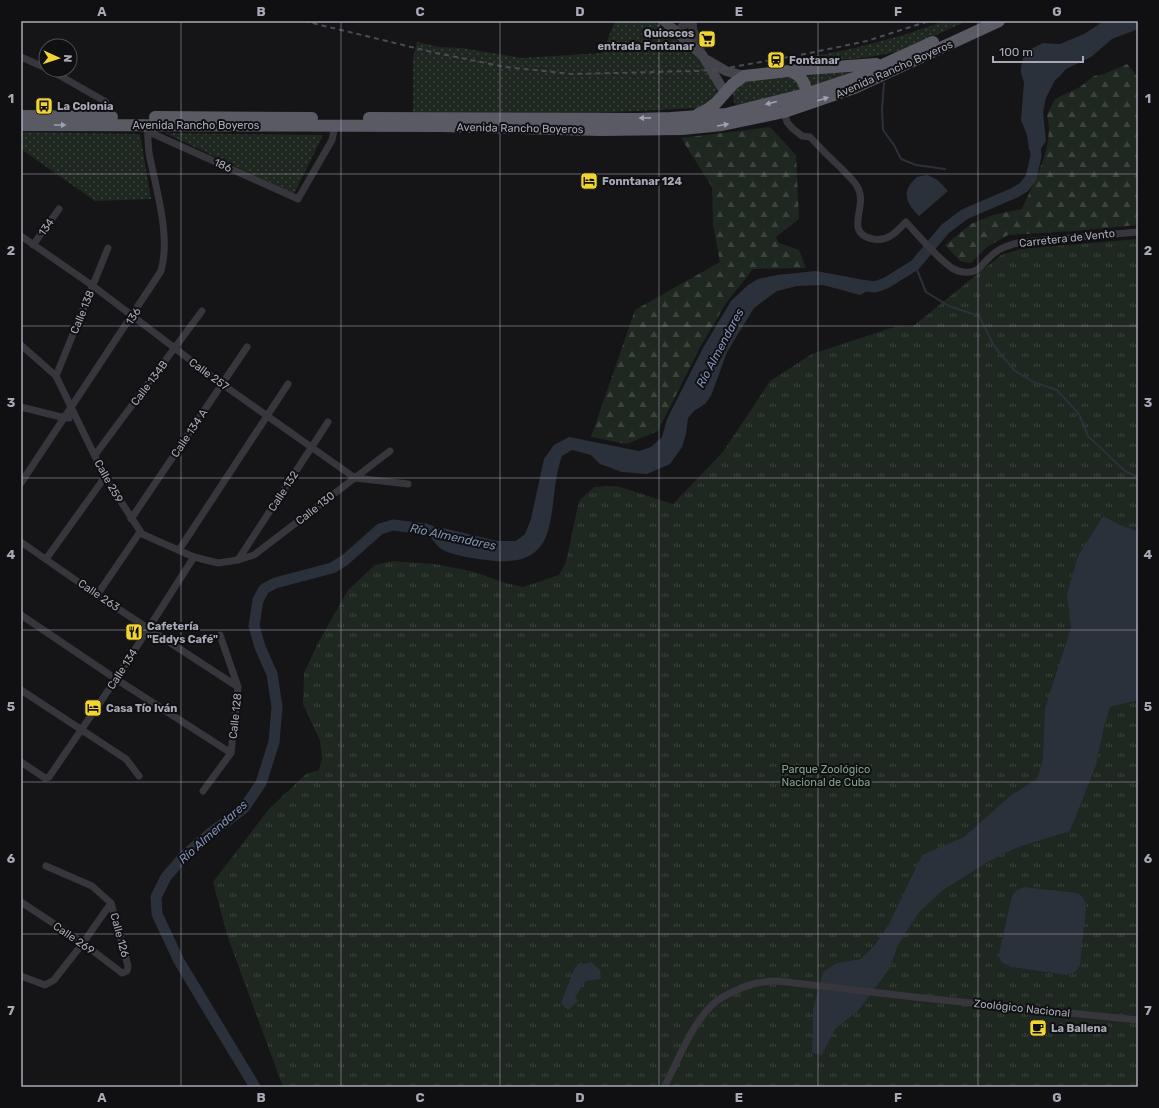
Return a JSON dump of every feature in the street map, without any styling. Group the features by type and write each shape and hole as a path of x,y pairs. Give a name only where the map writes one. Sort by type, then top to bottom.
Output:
{"highway":[{"name":"Avenida Rancho Boyeros","path":"21,116 606,119 716,115 736,112 806,94 854,78 980,21"},
{"name":"Avenida Rancho Boyeros","path":"21,125 147,128 335,126 665,130 705,128 788,111 854,88 999,21"},
{"path":"684,117 708,109 719,101 733,84 744,76 822,68 866,66 899,58"},
{"path":"788,111 803,101 806,94 806,87 803,81 798,75 790,71"},
{"path":"725,93 736,112 748,120"}],"main road":[{"path":"666,22 703,56 726,71 744,76"},
{"path":"703,56 725,93"}],"street":[{"path":"677,32 688,21"},
{"path":"692,21 693,30 703,56"},
{"path":"21,57 38,64"},
{"path":"64,78 106,102 107,117"},
{"name":"Carretera de Vento","path":"788,111 787,122 802,136 810,137 856,184 861,195 857,222 857,228 860,233 873,239 889,238 906,222 942,260 952,268 961,272 969,272 979,268 998,250 1009,245 1022,242 1138,232"},
{"name":"186","path":"147,128 298,199 332,140 335,126"},
{"name":"136","path":"22,479 72,408 161,271 165,258 161,212 149,150 147,128"},
{"name":"134","path":"33,245 59,209"},
{"name":"Calle 257","path":"21,236 93,286 222,384 355,478 408,484"},
{"name":"Calle 138","path":"56,376 108,248"},
{"name":"Calle 134B","path":"95,455 202,311"},
{"name":"Calle 259","path":"21,345 56,376 106,477 131,519 142,534 194,557 218,563 238,560"},
{"name":"Calle 134 A","path":"131,519 246,347"},
{"path":"179,550 288,384"},
{"path":"21,407 65,418 77,417"},
{"name":"Calle 132","path":"238,560 328,422"},
{"name":"Calle 130","path":"238,560 254,555 390,451"},
{"path":"46,559 106,477"},
{"path":"97,595 140,532"},
{"name":"Calle 263","path":"21,542 97,595 238,687"},
{"name":"Calle 134","path":"21,762 46,778 49,777 116,679 194,557"},
{"path":"21,615 231,754"},
{"name":"Calle 128","path":"203,791 231,754 238,687 220,635"},
{"path":"21,690 126,759 139,776"},
{"name":"Calle 126","path":"46,866 92,886 111,903 128,966 127,971"},
{"name":"Calle 269","path":"21,902 83,943 122,973 127,971"},
{"path":"21,976 45,985 54,980 83,943 111,903"},
{"name":"Zoológico Nacional","path":"664,1087 694,1028 714,1004 728,994 750,984 766,981 798,983 905,996 1138,1020"}],"green space":[{"path":"615,21 654,21 702,62 717,87 716,94 712,100 704,106 698,108 594,113 413,112 413,58 417,42 439,47 462,48 522,58 602,53"},
{"path":"945,21 967,21 898,52 819,62 799,61 800,59 855,48 907,34"},
{"path":"1127,64 1138,77 1138,225 1076,231 1008,235 987,247 971,263 960,261 945,245 971,224 993,215 1022,209 1042,164 1046,151 1049,127 1047,115 1055,99 1080,87 1094,76 1104,74"},
{"path":"848,71 851,72 852,75 812,90 804,76"},
{"path":"790,78 796,80 801,91 737,108 733,98 735,90 741,85 760,79"},
{"path":"770,127 796,155 799,219 776,237 779,243 799,250 806,268 753,269 726,303 698,351 658,431 627,444 591,437 635,310 720,262 713,225 712,187 681,138"},
{"path":"21,132 140,134 151,199 95,201 21,149"},
{"path":"165,133 323,135 294,194"},
{"name":"Parque Zoológico Nacional de Cuba","path":"1138,239 1138,1087 283,1087 227,935 213,882 269,809 306,774 319,770 322,759 320,741 303,704 304,673 318,643 348,590 375,565 391,561 435,564 475,572 502,582 523,587 559,575 566,562 579,501 594,487 617,486 673,504 723,452 770,381 812,354 897,326 912,327 1001,255 1021,249"}],"water":[{"path":"1104,21 1138,21 1138,29 1112,39 1091,57 1066,69 1055,80 1046,98 1043,112 1046,141 1036,156 1029,150 1027,135 1021,120 1024,82 1021,73 1023,58 1031,49 1043,43 1060,44 1084,34"},
{"path":"927,175 936,179 948,191 919,216 908,201 907,192 912,182 917,177"},
{"path":"816,271 859,279 875,287 860,295 823,285 797,286 777,291 754,308 727,352 711,396 705,404 694,411 688,418 686,434 682,447 670,464 647,474 622,472 600,464 591,455 572,450 562,456 557,475 552,513 548,530 542,545 530,555 513,561 487,560 452,554 443,550 433,541 425,529 443,528 497,541 516,541 525,534 531,519 544,459 554,445 569,437 639,451 651,447 662,437 667,419 703,348 731,301 748,285 758,279 777,275"},
{"path":"1103,516 1120,525 1138,531 1138,700 1110,707 1096,765 1070,831 1018,847 991,860 943,890 919,912 898,945 890,968 858,1011 835,1029 822,1055 812,1053 813,1010 823,972 837,963 861,959 875,945 889,924 922,855 964,837 1010,796 1037,779 1043,759 1045,708 1071,628 1067,594 1078,556"},
{"path":"1024,887 1077,893 1084,899 1086,908 1080,965 1073,973 1067,975 1012,967 1001,962 999,953 1012,896 1017,890"},
{"path":"591,962 600,970 601,979 586,981 575,997 578,1001 568,1010 561,1003 575,967"}],"waterway":[{"path":"884,83 882,109 883,130 894,145 901,159 916,165 945,169"},
{"name":"Río Almendares","path":"860,285 875,287 886,283 915,265 945,229 965,214 1014,193 1024,187 1031,178 1036,156 1035,141"},
{"path":"915,265 926,292 949,306 979,316 994,346 1014,370 1033,382 1057,390 1079,414 1088,436 1126,472 1138,478"},
{"name":"Río Almendares","path":"255,1087 179,961 157,914 156,897 166,877 184,856 212,832 244,808 261,783 274,742 277,707 272,674 260,647 254,626 258,600 264,589 275,583 332,568 345,560 380,529 393,525 425,529 438,534"}],"railway":[{"path":"304,21 436,53 506,67 572,74 721,69 867,41 929,21"}],"place":[{"name":"Quioscos entrada Fontanar","path":"707,39"},
{"name":"Fontanar","path":"776,60"},
{"name":"La Colonia","path":"44,106"},
{"name":"Fonntanar 124","path":"589,181"},
{"name":"Cafetería \"Eddys Café\"","path":"134,632"},
{"name":"Casa Tío Iván","path":"93,708"},
{"name":"La Ballena","path":"1038,1028"}]}
